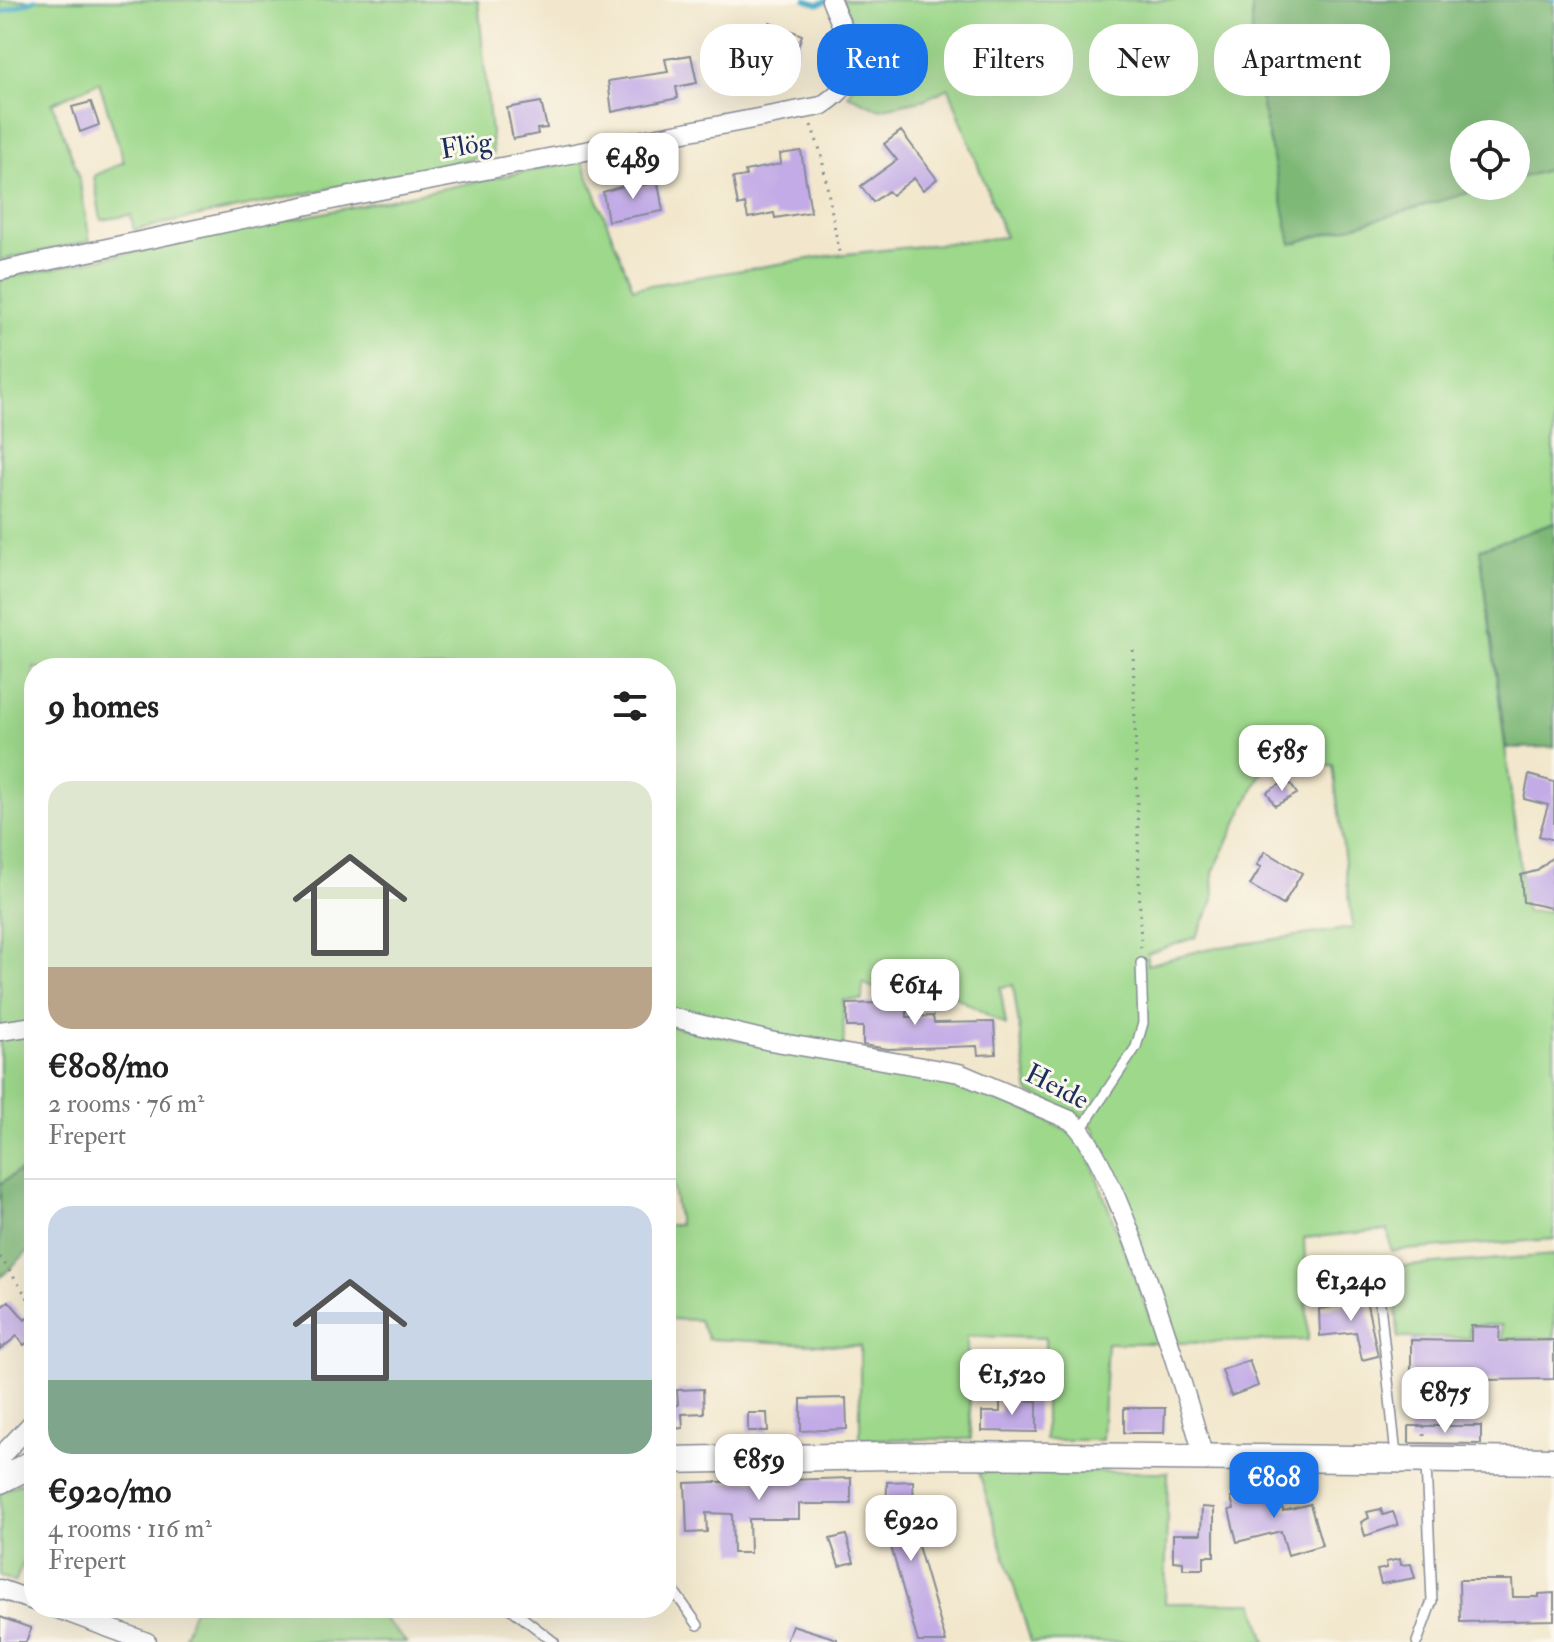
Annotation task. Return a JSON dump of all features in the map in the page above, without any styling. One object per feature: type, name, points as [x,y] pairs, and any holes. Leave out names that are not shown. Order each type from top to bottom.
[{"type":"street","name":"Flög","points":[[0,271],[360,194],[803,111],[833,98],[846,84],[853,68],[849,35],[833,4]]},
{"type":"street","name":"Heide","points":[[676,1018],[770,1041],[959,1073],[1058,1114],[1082,1128],[1096,1150],[1143,1271],[1184,1386],[1204,1458]]},
{"type":"street","points":[[0,1031],[24,1027]]},
{"type":"street","points":[[0,1457],[24,1432]]},
{"type":"street","points":[[676,1460],[945,1455],[1397,1460],[1425,1452],[1554,1461]]},
{"type":"street","points":[[0,1480],[24,1468]]},
{"type":"street","points":[[0,1589],[24,1597]]},
{"type":"street","points":[[82,1618],[147,1642]]},
{"type":"lane","points":[[1082,1128],[1136,1047],[1143,1023],[1141,963]]},
{"type":"lane","points":[[1380,1304],[1397,1460]]},
{"type":"lane","points":[[1417,1642],[1432,1601],[1425,1452]]},
{"type":"lane","points":[[676,1594],[698,1625]]},
{"type":"lane","points":[[523,1618],[554,1642]]},
{"type":"path","points":[[803,111],[821,153],[840,257]]},
{"type":"path","points":[[1133,650],[1141,963]]},
{"type":"path","points":[[0,1257],[24,1292]]},
{"type":"path","points":[[1424,1386],[1425,1452]]},
{"type":"green space","points":[[0,0],[478,0],[493,154],[134,230],[131,215],[101,220],[94,176],[124,162],[99,82],[52,103],[78,173],[90,241],[0,260]]},
{"type":"green space","points":[[838,0],[1252,0],[1252,24],[1214,24],[1214,96],[1260,96],[1292,243],[1450,198],[1530,200],[1530,175],[1554,168],[1554,523],[1480,550],[1526,912],[1554,911],[1554,1239],[1391,1251],[1388,1230],[1304,1238],[1308,1340],[1177,1343],[1094,1129],[1081,1115],[1029,1093],[1013,985],[1000,987],[1006,1025],[938,987],[928,997],[878,989],[863,983],[862,1000],[843,1000],[844,1050],[676,1010],[676,658],[24,658],[24,1170],[0,1184],[0,279],[582,160],[633,288],[827,256],[1005,237],[952,96],[1073,96],[1073,24],[944,24],[944,90],[925,99],[879,109],[850,96],[928,96],[928,24],[850,24]],"holes":[[[1333,765],[1353,928],[1206,949],[1147,965],[1147,954],[1196,937],[1214,900],[1213,872],[1264,767]]]},
{"type":"green space","points":[[1252,0],[1554,0],[1554,168],[1530,175],[1530,120],[1450,120],[1450,198],[1291,244],[1260,96],[1390,96],[1390,24],[1252,24]]},
{"type":"green space","points":[[1554,523],[1554,747],[1506,748],[1480,549]]},
{"type":"green space","points":[[676,1027],[956,1084],[1034,1113],[1078,1137],[1089,1156],[1159,1343],[1107,1343],[1102,1440],[1045,1440],[1045,1338],[967,1336],[971,1439],[860,1439],[860,1346],[708,1339],[699,1320],[676,1319],[676,1225],[679,1225],[676,1206]]},
{"type":"green space","points":[[19,1171],[24,1196],[24,1255],[0,1278],[0,1184]]},
{"type":"green space","points":[[1554,1255],[1554,1338],[1502,1339],[1502,1325],[1470,1325],[1469,1338],[1398,1338],[1394,1267]]},
{"type":"green space","points":[[979,1472],[1168,1472],[1165,1603],[1254,1603],[1266,1642],[1031,1642]]},
{"type":"green space","points":[[24,1481],[24,1561],[15,1582],[0,1576],[0,1492]]},
{"type":"green space","points":[[190,1618],[383,1618],[406,1642],[182,1642]]},
{"type":"building","points":[[691,55],[697,83],[676,87],[678,98],[612,112],[608,81],[668,72],[665,59]]},
{"type":"building","points":[[91,102],[99,125],[80,132],[72,107]]},
{"type":"building","points":[[541,102],[547,128],[537,129],[538,134],[513,139],[507,108]]},
{"type":"building","points":[[901,131],[937,179],[923,190],[914,178],[892,195],[888,191],[873,202],[861,186],[897,160],[884,144]]},
{"type":"building","points":[[801,151],[811,212],[775,218],[774,213],[748,218],[745,204],[738,206],[733,178],[746,176],[745,171],[781,164],[780,154]]},
{"type":"building","points":[[637,182],[638,186],[658,183],[663,211],[608,221],[603,192]]},
{"type":"building","points":[[1529,775],[1554,782],[1554,840],[1539,836],[1548,805],[1524,799]]},
{"type":"building","points":[[1288,780],[1297,794],[1275,806],[1267,792]]},
{"type":"building","points":[[1265,851],[1302,873],[1283,905],[1250,885],[1261,867],[1257,865]]},
{"type":"building","points":[[1554,856],[1551,908],[1523,902],[1521,875],[1536,871]]},
{"type":"building","points":[[878,992],[907,992],[907,1017],[933,1016],[934,1023],[994,1022],[996,1054],[978,1055],[977,1046],[888,1049],[863,1045],[863,1027],[847,1027],[847,1004],[879,1003]]},
{"type":"building","points":[[1365,1295],[1378,1356],[1362,1360],[1356,1332],[1320,1336],[1319,1309],[1346,1305],[1345,1296]]},
{"type":"building","points":[[9,1301],[24,1319],[24,1345],[17,1336],[0,1350],[0,1308]]},
{"type":"building","points":[[1471,1326],[1500,1327],[1499,1341],[1554,1340],[1554,1379],[1411,1381],[1411,1340],[1471,1341]]},
{"type":"building","points":[[1249,1360],[1258,1386],[1231,1396],[1222,1370]]},
{"type":"building","points":[[703,1389],[704,1413],[682,1414],[683,1428],[676,1428],[678,1405],[677,1390]]},
{"type":"building","points":[[846,1398],[847,1429],[801,1431],[801,1399]]},
{"type":"building","points":[[1000,1400],[1037,1401],[1037,1432],[982,1431],[982,1412],[1000,1412]]},
{"type":"building","points":[[1124,1408],[1165,1408],[1164,1433],[1124,1433]]},
{"type":"building","points":[[748,1413],[767,1413],[768,1431],[748,1431]]},
{"type":"building","points":[[1409,1426],[1481,1426],[1481,1444],[1409,1443]]},
{"type":"building","points":[[851,1478],[851,1504],[799,1504],[799,1519],[749,1519],[750,1553],[733,1553],[732,1514],[706,1513],[707,1532],[687,1533],[685,1483]]},
{"type":"building","points":[[913,1481],[914,1507],[907,1508],[946,1642],[918,1642],[886,1529],[887,1482]]},
{"type":"building","points":[[1276,1483],[1283,1511],[1310,1504],[1322,1545],[1288,1555],[1281,1531],[1237,1542],[1229,1510],[1234,1509],[1231,1498]]},
{"type":"building","points":[[1202,1507],[1214,1508],[1214,1556],[1204,1556],[1204,1569],[1183,1569],[1183,1562],[1173,1561],[1173,1534],[1201,1534]]},
{"type":"building","points":[[1381,1509],[1383,1515],[1393,1512],[1398,1525],[1365,1536],[1361,1522],[1369,1518],[1367,1512]]},
{"type":"building","points":[[846,1535],[854,1562],[839,1566],[830,1539]]},
{"type":"building","points":[[1400,1559],[1401,1565],[1411,1564],[1415,1578],[1381,1584],[1377,1570],[1387,1568],[1386,1562]]},
{"type":"building","points":[[1459,1580],[1512,1580],[1513,1597],[1539,1597],[1539,1594],[1554,1593],[1554,1620],[1460,1622]]},
{"type":"building","points":[[0,1617],[31,1628],[26,1642],[0,1642]]},
{"type":"building","points":[[792,1625],[837,1639],[837,1642],[786,1642]]},
{"type":"waterway","points":[[0,13],[35,0]]},
{"type":"waterway","points":[[806,0],[818,4],[828,1]]}]
